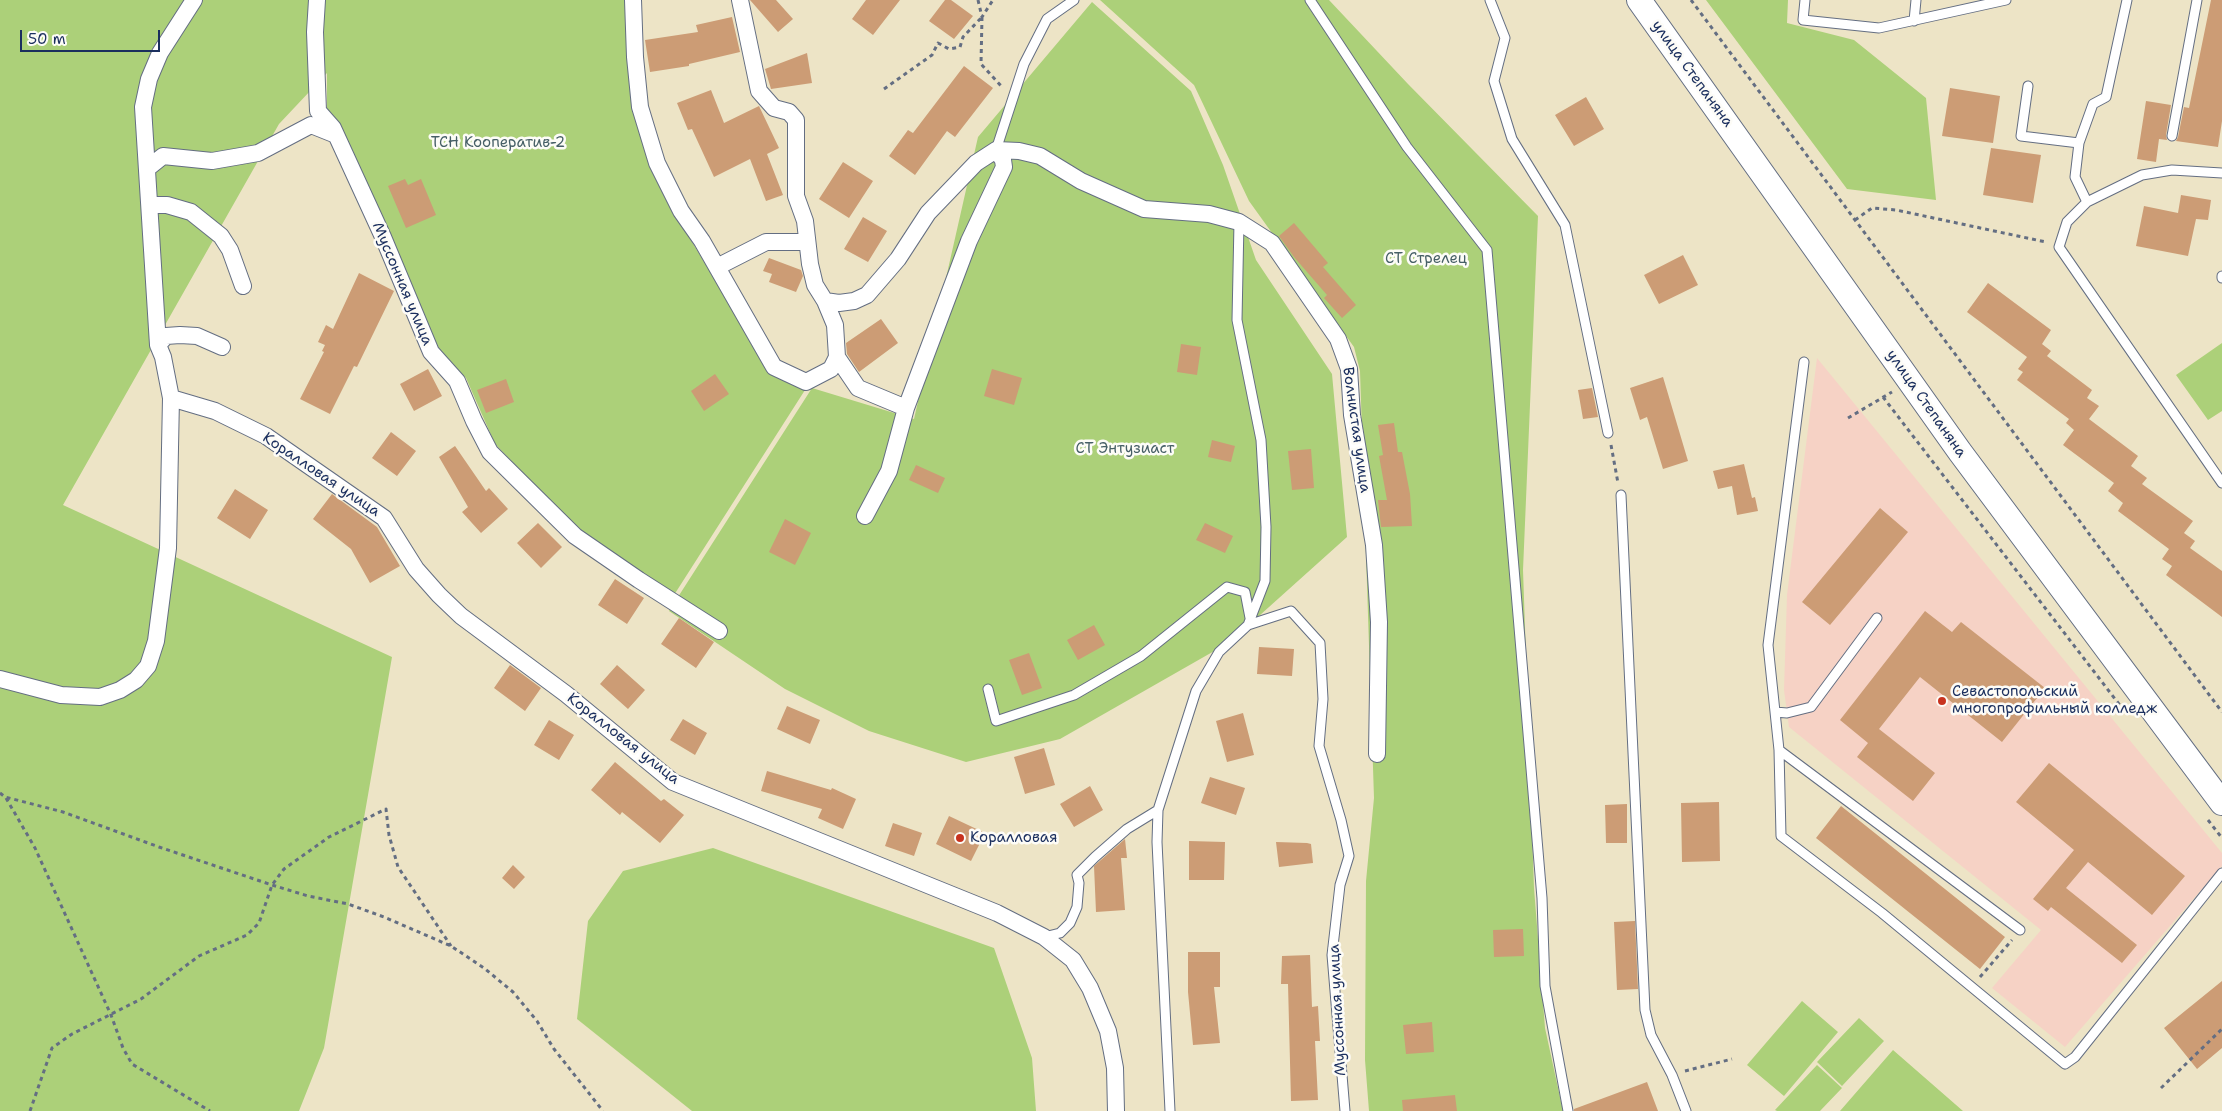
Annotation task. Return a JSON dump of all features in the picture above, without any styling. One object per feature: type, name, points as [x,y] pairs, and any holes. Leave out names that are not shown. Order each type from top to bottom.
[{"type":"main road","name":"улица Степаняна","points":[[1639,0],[2213,808]]},
{"type":"street","points":[[0,679],[61,695],[100,697],[120,690],[136,680],[148,666],[156,641],[168,548],[171,398],[160,351],[153,290],[148,168],[143,107],[149,79],[160,53],[194,0]]},
{"type":"street","name":"Муссонная улица","points":[[316,0],[318,111],[333,128],[383,237],[431,352],[457,381],[474,422],[490,452],[575,536],[719,631]]},
{"type":"street","points":[[633,0],[635,57],[640,107],[657,163],[681,211],[717,267],[774,367],[806,382],[831,369],[837,357],[835,325],[825,301],[815,285],[806,242],[805,221],[796,196],[796,120],[789,112],[774,108],[759,91],[740,0]]},
{"type":"street","points":[[148,168],[163,156],[212,161],[258,153],[311,125],[336,135]]},
{"type":"street","points":[[825,301],[839,303],[854,301],[867,295],[898,259],[928,214],[976,163],[996,150],[1003,160],[1004,167],[968,241],[906,408],[889,471],[865,516]]},
{"type":"street","name":"Волнистая улица","points":[[996,150],[1019,151],[1040,156],[1080,181],[1144,209],[1209,214],[1239,222],[1272,243],[1338,339],[1349,370],[1352,415],[1374,545],[1379,622],[1377,754]]},
{"type":"street","points":[[150,205],[167,205],[191,212],[221,236],[230,250],[244,286]]},
{"type":"street","points":[[717,267],[766,242],[806,242]]},
{"type":"street","points":[[160,351],[166,336],[180,335],[197,336],[222,347]]},
{"type":"street","points":[[837,357],[858,388],[906,408]]},
{"type":"street","name":"Коралловая улица","points":[[171,398],[215,411],[266,436],[384,518],[416,569],[461,616],[492,636],[673,782],[997,913],[1044,937],[1073,960],[1090,988],[1108,1031],[1115,1068],[1116,1111]]},
{"type":"lane","points":[[996,150],[1024,64],[1047,19],[1074,0]]},
{"type":"lane","points":[[1310,0],[1407,147],[1486,250],[1542,898],[1545,986],[1568,1111]]},
{"type":"lane","points":[[1490,0],[1506,38],[1494,81],[1512,139],[1565,225],[1608,433]]},
{"type":"lane","points":[[1805,0],[1803,20],[1879,28],[2006,0]]},
{"type":"lane","points":[[1914,21],[1916,0]]},
{"type":"lane","points":[[2087,202],[2075,176],[2079,143],[2093,104],[2106,97],[2127,0]]},
{"type":"lane","points":[[2172,136],[2197,0]]},
{"type":"lane","points":[[2028,86],[2021,136],[2079,143]]},
{"type":"lane","points":[[2222,173],[2172,170],[2142,175],[2087,202],[2067,222],[2059,246],[2222,483]]},
{"type":"lane","points":[[1170,1111],[1157,842],[1158,810],[1196,690],[1219,652],[1249,622],[1265,582],[1266,527],[1262,440],[1238,320],[1239,222]]},
{"type":"lane","points":[[1804,362],[1768,645],[1779,750],[1781,836],[1882,912],[2065,1064],[2074,1057],[2222,873]]},
{"type":"lane","points":[[1621,496],[1645,1010],[1651,1035],[1672,1074],[1686,1111]]},
{"type":"lane","points":[[988,689],[996,721],[1074,694],[1140,656],[1227,587],[1245,592],[1249,622]]},
{"type":"lane","name":"Муссонная улица","points":[[1249,622],[1291,611],[1320,643],[1323,699],[1319,746],[1341,820],[1349,856],[1340,885],[1332,955],[1345,1111]]},
{"type":"lane","points":[[1775,712],[1787,713],[1811,707],[1877,618]]},
{"type":"lane","points":[[1779,750],[2020,930]]},
{"type":"lane","points":[[1044,937],[1060,933],[1070,922],[1077,906],[1079,883],[1077,875],[1127,829],[1158,810]]},
{"type":"path","points":[[978,0],[982,17],[981,64],[1003,88],[1000,96]]},
{"type":"path","points":[[884,89],[932,55],[938,43],[949,49],[960,47],[963,37],[982,17],[993,0]]},
{"type":"path","points":[[1691,0],[2222,712]]},
{"type":"path","points":[[1855,220],[1872,208],[1896,210],[2038,238],[2059,246]]},
{"type":"path","points":[[1848,418],[1910,381]]},
{"type":"path","points":[[1883,397],[2125,712]]},
{"type":"path","points":[[1608,433],[1621,496]]},
{"type":"path","points":[[0,793],[5,798],[35,848],[111,1015],[123,1048],[132,1064],[210,1111]]},
{"type":"path","points":[[5,798],[63,812],[272,885],[308,896],[348,904],[384,917],[451,946],[484,968],[513,992],[537,1021],[554,1049],[603,1111]]},
{"type":"path","points":[[2213,808],[2222,838]]},
{"type":"path","points":[[30,1111],[52,1048],[72,1034],[141,999],[199,956],[247,935],[259,923],[272,885],[284,869],[329,837],[386,809],[388,835],[398,867],[451,946]]},
{"type":"path","points":[[1970,987],[2020,930]]},
{"type":"path","points":[[2161,1088],[2222,1029]]},
{"type":"path","points":[[1672,1074],[1732,1059]]},
{"type":"shaded area","name":"Севастопольский многопрофильный колледж","points":[[1817,358],[2222,853],[2222,866],[2065,1047],[1992,988],[2041,930],[1789,727],[1784,690],[1787,595]]},
{"type":"green space","name":"ТСН Кооператив-2","points":[[0,0],[628,0],[628,44],[677,217],[770,371],[805,390],[667,606],[575,527],[495,444],[466,378],[439,352],[327,108],[327,73],[279,124],[63,505],[392,657],[324,1048],[299,1111],[0,1111]]},
{"type":"green space","name":"СТ Стрелец","points":[[1100,0],[1329,0],[1408,84],[1538,216],[1523,570],[1534,888],[1545,1028],[1563,1111],[1369,1111],[1365,1060],[1366,881],[1374,798],[1360,371],[1354,347],[1249,201],[1194,85]]},
{"type":"green space","points":[[1706,0],[1788,0],[1787,23],[1854,40],[1926,98],[1936,200],[1847,189]]},
{"type":"green space","name":"СТ Энтузиаст","points":[[1092,2],[1191,91],[1223,165],[1256,260],[1332,374],[1347,537],[1230,642],[1060,739],[966,762],[869,731],[785,689],[669,611],[812,388],[914,419],[978,137]]},
{"type":"green space","points":[[2222,343],[2222,411],[2208,420],[2176,375]]},
{"type":"green space","points":[[713,848],[994,948],[1032,1058],[1036,1111],[692,1111],[577,1019],[588,921],[623,871]]},
{"type":"green space","points":[[1802,1001],[1838,1032],[1784,1096],[1747,1065]]},
{"type":"green space","points":[[1859,1018],[1884,1041],[1842,1086],[1817,1062]]},
{"type":"green space","points":[[1893,1050],[1963,1111],[1840,1111]]},
{"type":"green space","points":[[1817,1065],[1842,1088],[1820,1111],[1775,1110]]},
{"type":"building","points":[[750,0],[776,0],[793,19],[778,32]]},
{"type":"building","points":[[866,0],[900,0],[873,35],[852,19]]},
{"type":"building","points":[[945,0],[951,0],[973,16],[954,39],[929,21]]},
{"type":"building","points":[[2211,0],[2222,0],[2222,121],[2218,147],[2176,141],[2184,107],[2189,108]]},
{"type":"building","points":[[732,17],[740,52],[689,64],[689,66],[650,72],[645,40],[698,32],[696,25]]},
{"type":"building","points":[[807,53],[812,83],[771,89],[765,69]]},
{"type":"building","points":[[964,66],[993,88],[955,137],[947,131],[915,175],[889,156],[908,130],[913,133]]},
{"type":"building","points":[[1950,88],[2000,96],[1993,143],[1942,136]]},
{"type":"building","points":[[711,90],[724,123],[759,106],[779,148],[767,154],[783,195],[766,201],[750,159],[714,177],[692,129],[688,130],[677,103]]},
{"type":"building","points":[[1586,97],[1604,129],[1574,146],[1555,115]]},
{"type":"building","points":[[2146,101],[2171,105],[2166,135],[2167,140],[2159,139],[2156,162],[2137,159]]},
{"type":"building","points":[[1991,148],[2041,155],[2033,203],[1983,195]]},
{"type":"building","points":[[843,162],[873,181],[849,218],[819,199]]},
{"type":"building","points":[[405,179],[408,185],[421,179],[436,215],[406,228],[388,186]]},
{"type":"building","points":[[2181,195],[2211,200],[2208,220],[2196,219],[2188,256],[2136,246],[2144,206],[2178,213]]},
{"type":"building","points":[[863,217],[887,231],[868,262],[844,249]]},
{"type":"building","points":[[1294,223],[1328,263],[1323,267],[1356,305],[1342,318],[1324,298],[1327,295],[1294,257],[1279,236]]},
{"type":"building","points":[[1683,255],[1698,285],[1659,304],[1644,275]]},
{"type":"building","points":[[769,258],[801,270],[803,276],[796,292],[769,282],[772,274],[763,271]]},
{"type":"building","points":[[359,273],[394,291],[357,367],[354,366],[330,414],[300,399],[324,352],[322,351],[325,345],[318,342],[326,325],[333,329]]},
{"type":"building","points":[[1988,283],[2051,330],[2042,344],[2051,351],[2047,356],[2092,390],[2087,398],[2099,406],[2089,419],[2138,456],[2131,466],[2147,478],[2142,484],[2193,521],[2184,533],[2195,541],[2190,548],[2222,571],[2222,617],[2166,575],[2172,566],[2162,559],[2169,549],[2118,511],[2123,503],[2108,491],[2114,483],[2063,445],[2074,430],[2066,423],[2069,419],[2017,380],[2023,372],[2018,369],[2027,357],[1967,312]]},
{"type":"building","points":[[881,319],[898,343],[859,372],[847,354],[846,343]]},
{"type":"building","points":[[1181,344],[1201,347],[1197,375],[1177,372]]},
{"type":"building","points":[[428,369],[442,396],[414,411],[400,384]]},
{"type":"building","points":[[992,369],[1022,378],[1014,405],[984,396]]},
{"type":"building","points":[[715,374],[729,394],[704,411],[691,391]]},
{"type":"building","points":[[1663,377],[1688,461],[1663,469],[1647,417],[1640,420],[1630,388]]},
{"type":"building","points":[[506,379],[514,402],[486,413],[477,390]]},
{"type":"building","points":[[1592,388],[1598,417],[1583,419],[1578,390]]},
{"type":"building","points":[[1394,423],[1398,452],[1402,452],[1410,494],[1412,526],[1381,527],[1378,500],[1387,500],[1379,456],[1383,455],[1378,425]]},
{"type":"building","points":[[391,432],[416,451],[397,476],[372,458]]},
{"type":"building","points":[[1212,440],[1235,446],[1231,462],[1208,457]]},
{"type":"building","points":[[455,446],[486,491],[489,488],[508,509],[481,533],[462,512],[468,507],[439,457]]},
{"type":"building","points":[[1311,449],[1314,488],[1292,490],[1288,451]]},
{"type":"building","points":[[1744,464],[1752,498],[1755,497],[1758,511],[1737,515],[1732,486],[1718,489],[1713,471]]},
{"type":"building","points":[[916,465],[945,478],[938,493],[909,480]]},
{"type":"building","points":[[235,489],[268,510],[250,539],[217,518]]},
{"type":"building","points":[[332,494],[377,527],[400,566],[370,583],[351,549],[313,519]]},
{"type":"building","points":[[1880,508],[1908,532],[1830,625],[1802,602]]},
{"type":"building","points":[[785,519],[811,533],[795,565],[769,552]]},
{"type":"building","points":[[538,523],[562,547],[541,568],[517,543]]},
{"type":"building","points":[[1205,523],[1233,536],[1225,553],[1196,540]]},
{"type":"building","points":[[615,579],[644,598],[627,624],[598,605]]},
{"type":"building","points":[[1925,611],[1952,632],[1961,622],[2045,688],[2002,742],[1920,677],[1879,729],[1935,773],[1913,801],[1857,757],[1868,743],[1840,720]]},
{"type":"building","points":[[679,618],[714,642],[696,668],[661,644]]},
{"type":"building","points":[[1094,625],[1105,645],[1078,660],[1067,640]]},
{"type":"building","points":[[1259,647],[1294,649],[1292,676],[1257,674]]},
{"type":"building","points":[[1029,653],[1042,688],[1022,695],[1009,660]]},
{"type":"building","points":[[510,665],[541,688],[525,711],[494,688]]},
{"type":"building","points":[[617,665],[645,690],[628,709],[600,684]]},
{"type":"building","points":[[787,706],[820,720],[810,744],[777,729]]},
{"type":"building","points":[[1243,713],[1254,755],[1227,762],[1216,721]]},
{"type":"building","points":[[683,719],[707,733],[695,755],[670,740]]},
{"type":"building","points":[[549,720],[574,735],[559,760],[534,745]]},
{"type":"building","points":[[1044,748],[1055,785],[1025,794],[1014,757]]},
{"type":"building","points":[[615,762],[661,801],[664,799],[684,815],[660,843],[622,812],[620,815],[591,790]]},
{"type":"building","points":[[2049,763],[2185,876],[2152,915],[2088,862],[2066,888],[2137,945],[2122,963],[2051,907],[2048,911],[2033,899],[2074,850],[2016,802]]},
{"type":"building","points":[[767,771],[831,790],[832,788],[856,799],[843,829],[818,818],[822,809],[761,791]]},
{"type":"building","points":[[1210,777],[1245,788],[1236,815],[1201,803]]},
{"type":"building","points":[[1090,786],[1103,810],[1074,827],[1060,804]]},
{"type":"building","points":[[1719,802],[1720,861],[1682,862],[1681,803]]},
{"type":"building","points":[[1627,804],[1627,843],[1606,843],[1605,805]]},
{"type":"building","points":[[1841,806],[2005,937],[1980,969],[1816,838]]},
{"type":"building","name":"Коралловая","points":[[949,816],[985,833],[971,861],[936,844]]},
{"type":"building","points":[[893,823],[922,833],[914,856],[885,846]]},
{"type":"building","points":[[1125,839],[1127,858],[1121,858],[1125,910],[1096,912],[1094,866]]},
{"type":"building","points":[[1189,841],[1225,842],[1224,880],[1189,880]]},
{"type":"building","points":[[1276,842],[1311,844],[1313,863],[1279,867]]},
{"type":"building","points":[[513,865],[525,877],[514,889],[502,878]]},
{"type":"building","points":[[1635,921],[1638,989],[1617,990],[1614,922]]},
{"type":"building","points":[[1523,929],[1524,956],[1494,957],[1493,930]]},
{"type":"building","points":[[1188,952],[1220,952],[1220,987],[1214,987],[1220,1043],[1193,1045],[1188,992]]},
{"type":"building","points":[[1310,955],[1312,1007],[1318,1006],[1320,1041],[1315,1041],[1318,1100],[1291,1101],[1288,984],[1281,984],[1282,956]]},
{"type":"building","points":[[2222,981],[2222,1048],[2197,1069],[2164,1028]]},
{"type":"building","points":[[1432,1022],[1434,1052],[1406,1054],[1403,1025]]},
{"type":"building","points":[[1647,1082],[1658,1111],[1574,1111],[1574,1109]]},
{"type":"building","points":[[1455,1095],[1457,1111],[1403,1111],[1402,1100]]},
{"type":"place","name":"Севастопольский многопрофильный колледж","points":[[1942,701]]},
{"type":"place","name":"Коралловая","points":[[960,838]]}]
